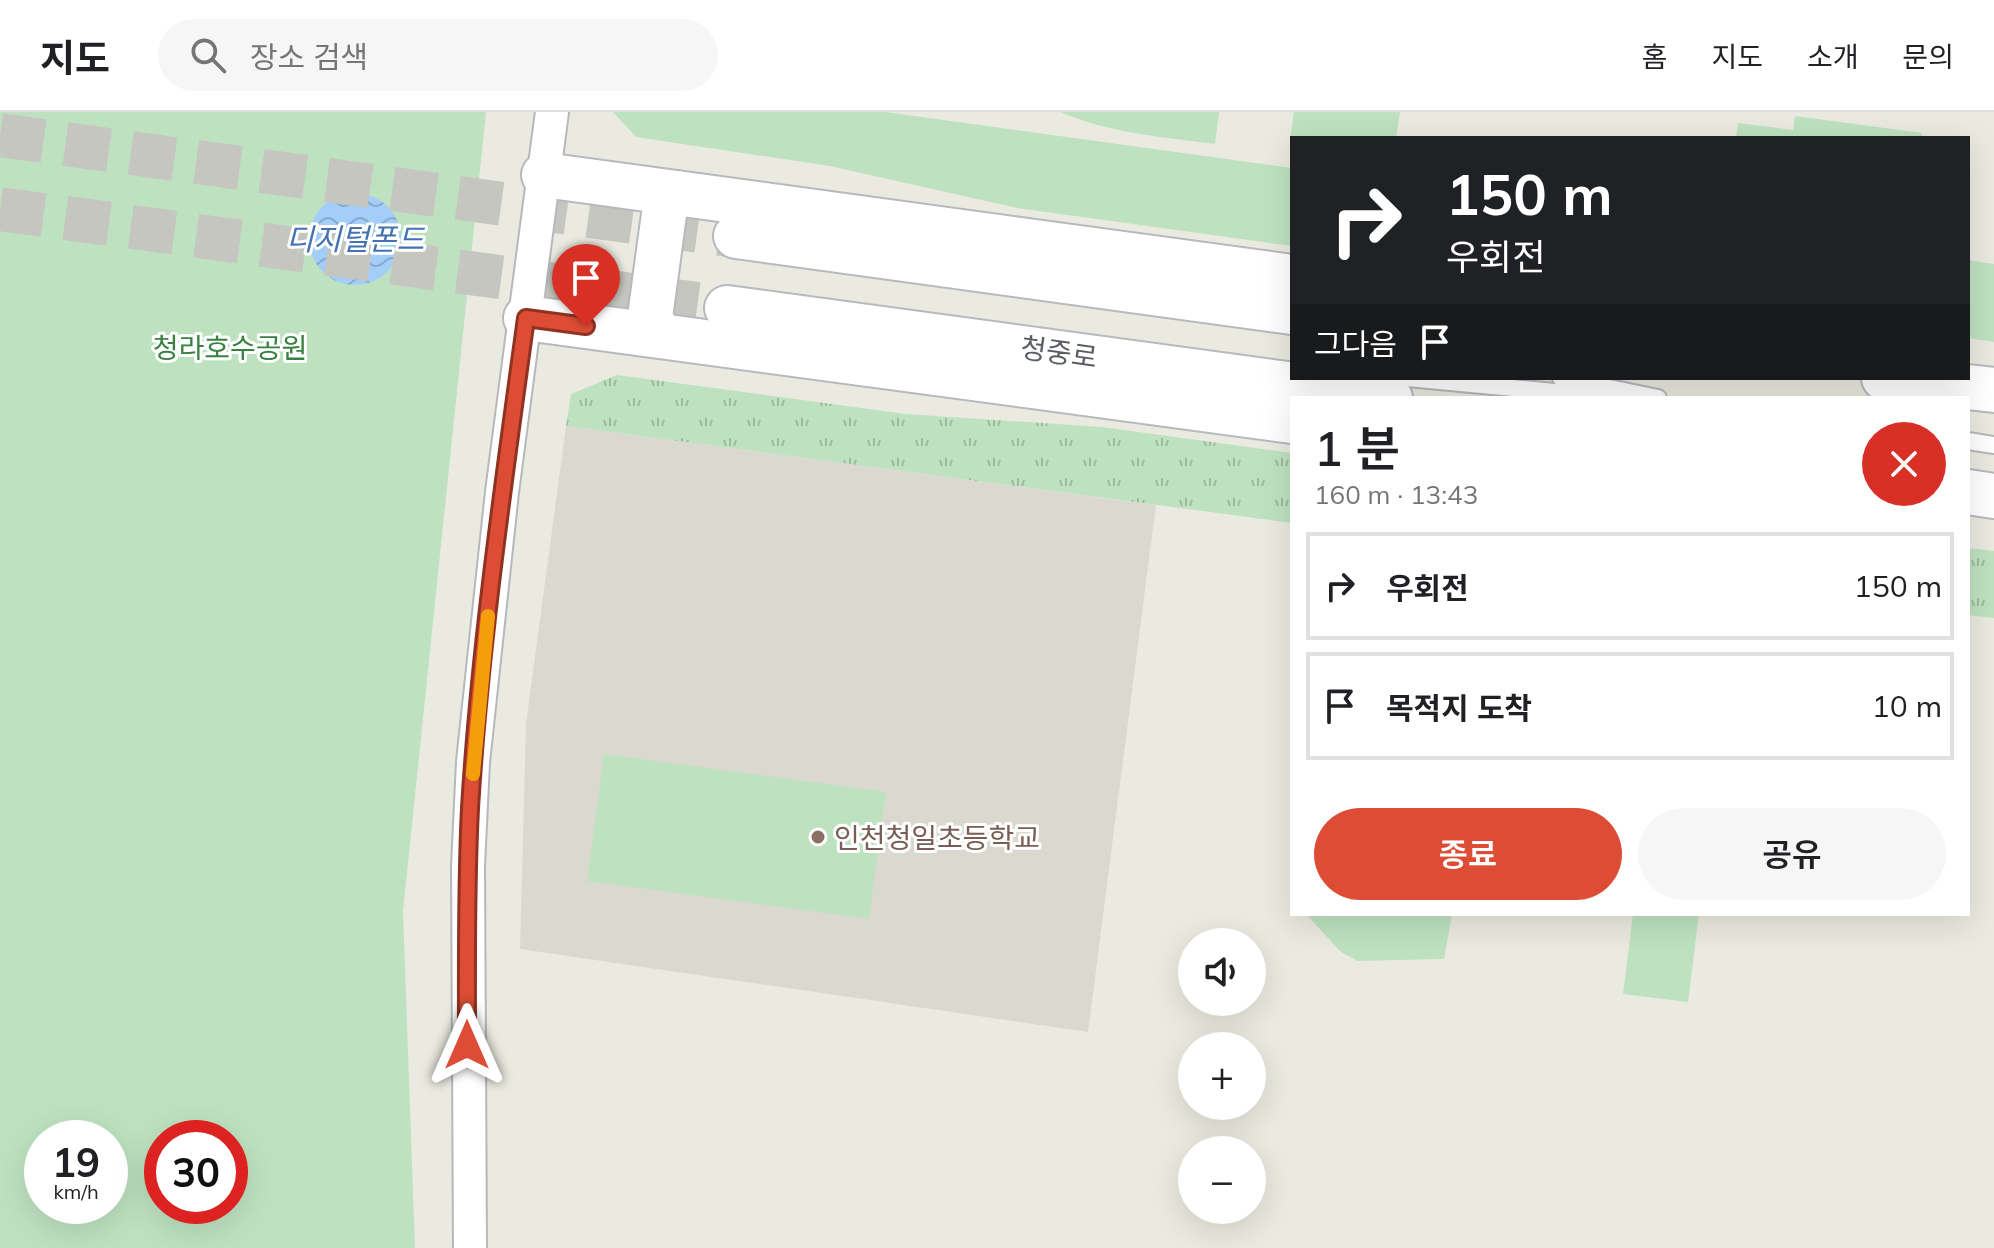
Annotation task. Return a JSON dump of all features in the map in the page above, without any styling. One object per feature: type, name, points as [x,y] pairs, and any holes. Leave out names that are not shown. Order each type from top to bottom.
[{"type":"street","points":[[470,1248],[467,1045],[470,807],[491,586],[552,112]]},
{"type":"street","points":[[544,175],[1290,277]]},
{"type":"street","points":[[659,335],[650,317],[665,207],[676,193]]},
{"type":"street","points":[[736,236],[1290,312]]},
{"type":"street","name":"청중로","points":[[727,308],[1376,396]]},
{"type":"street","points":[[526,318],[1290,421]]},
{"type":"street","points":[[1907,380],[1964,385]]},
{"type":"street","points":[[1970,492],[1994,496]]},
{"type":"lane","points":[[1275,381],[1290,380]]},
{"type":"lane","points":[[1429,380],[1597,396]]},
{"type":"lane","points":[[1571,380],[1648,396]]},
{"type":"lane","points":[[1970,441],[1994,445]]},
{"type":"shaded area","name":"인천청일초등학교","points":[[566,426],[1156,505],[1088,1032],[520,949],[526,724]]},
{"type":"green space","name":"청라호수공원","points":[[0,112],[486,112],[403,911],[415,1248],[0,1248]]},
{"type":"green space","points":[[613,112],[885,112],[1290,168],[1290,246],[1017,208],[830,166],[636,137]]},
{"type":"green space","points":[[1060,112],[1219,112],[1215,144],[1117,130]]},
{"type":"green space","points":[[1294,112],[1400,112],[1396,136],[1290,136]]},
{"type":"green space","points":[[1795,116],[1922,133],[1922,136],[1736,136],[1738,123],[1793,130]]},
{"type":"green space","points":[[1970,260],[1994,264],[1994,342],[1970,338]]},
{"type":"green space","points":[[617,375],[906,414],[1102,427],[1290,453],[1290,523],[566,426],[571,394]]},
{"type":"green space","points":[[1970,548],[1994,551],[1994,618],[1970,615]]},
{"type":"green space","points":[[604,754],[886,792],[869,919],[587,881]]},
{"type":"green space","points":[[1308,916],[1452,916],[1444,959],[1358,961],[1341,952]]},
{"type":"green space","points":[[1633,916],[1699,916],[1688,1002],[1623,994]]},
{"type":"water","name":"디지털폰드","points":[[346,193],[364,193],[381,200],[394,213],[401,239],[394,265],[381,278],[364,285],[346,285],[329,278],[316,265],[309,248],[309,230],[316,213],[329,200]]},
{"type":"tunnel","points":[[0,135],[736,236]]},
{"type":"tunnel","points":[[0,209],[727,308]]},
{"type":"slow traffic","points":[[473,774],[488,616]]},
{"type":"place","name":"인천청일초등학교","points":[[818,837]]},
{"type":"route","points":[[467,1045],[468,866],[473,762],[502,492],[526,318],[586,326]]}]
